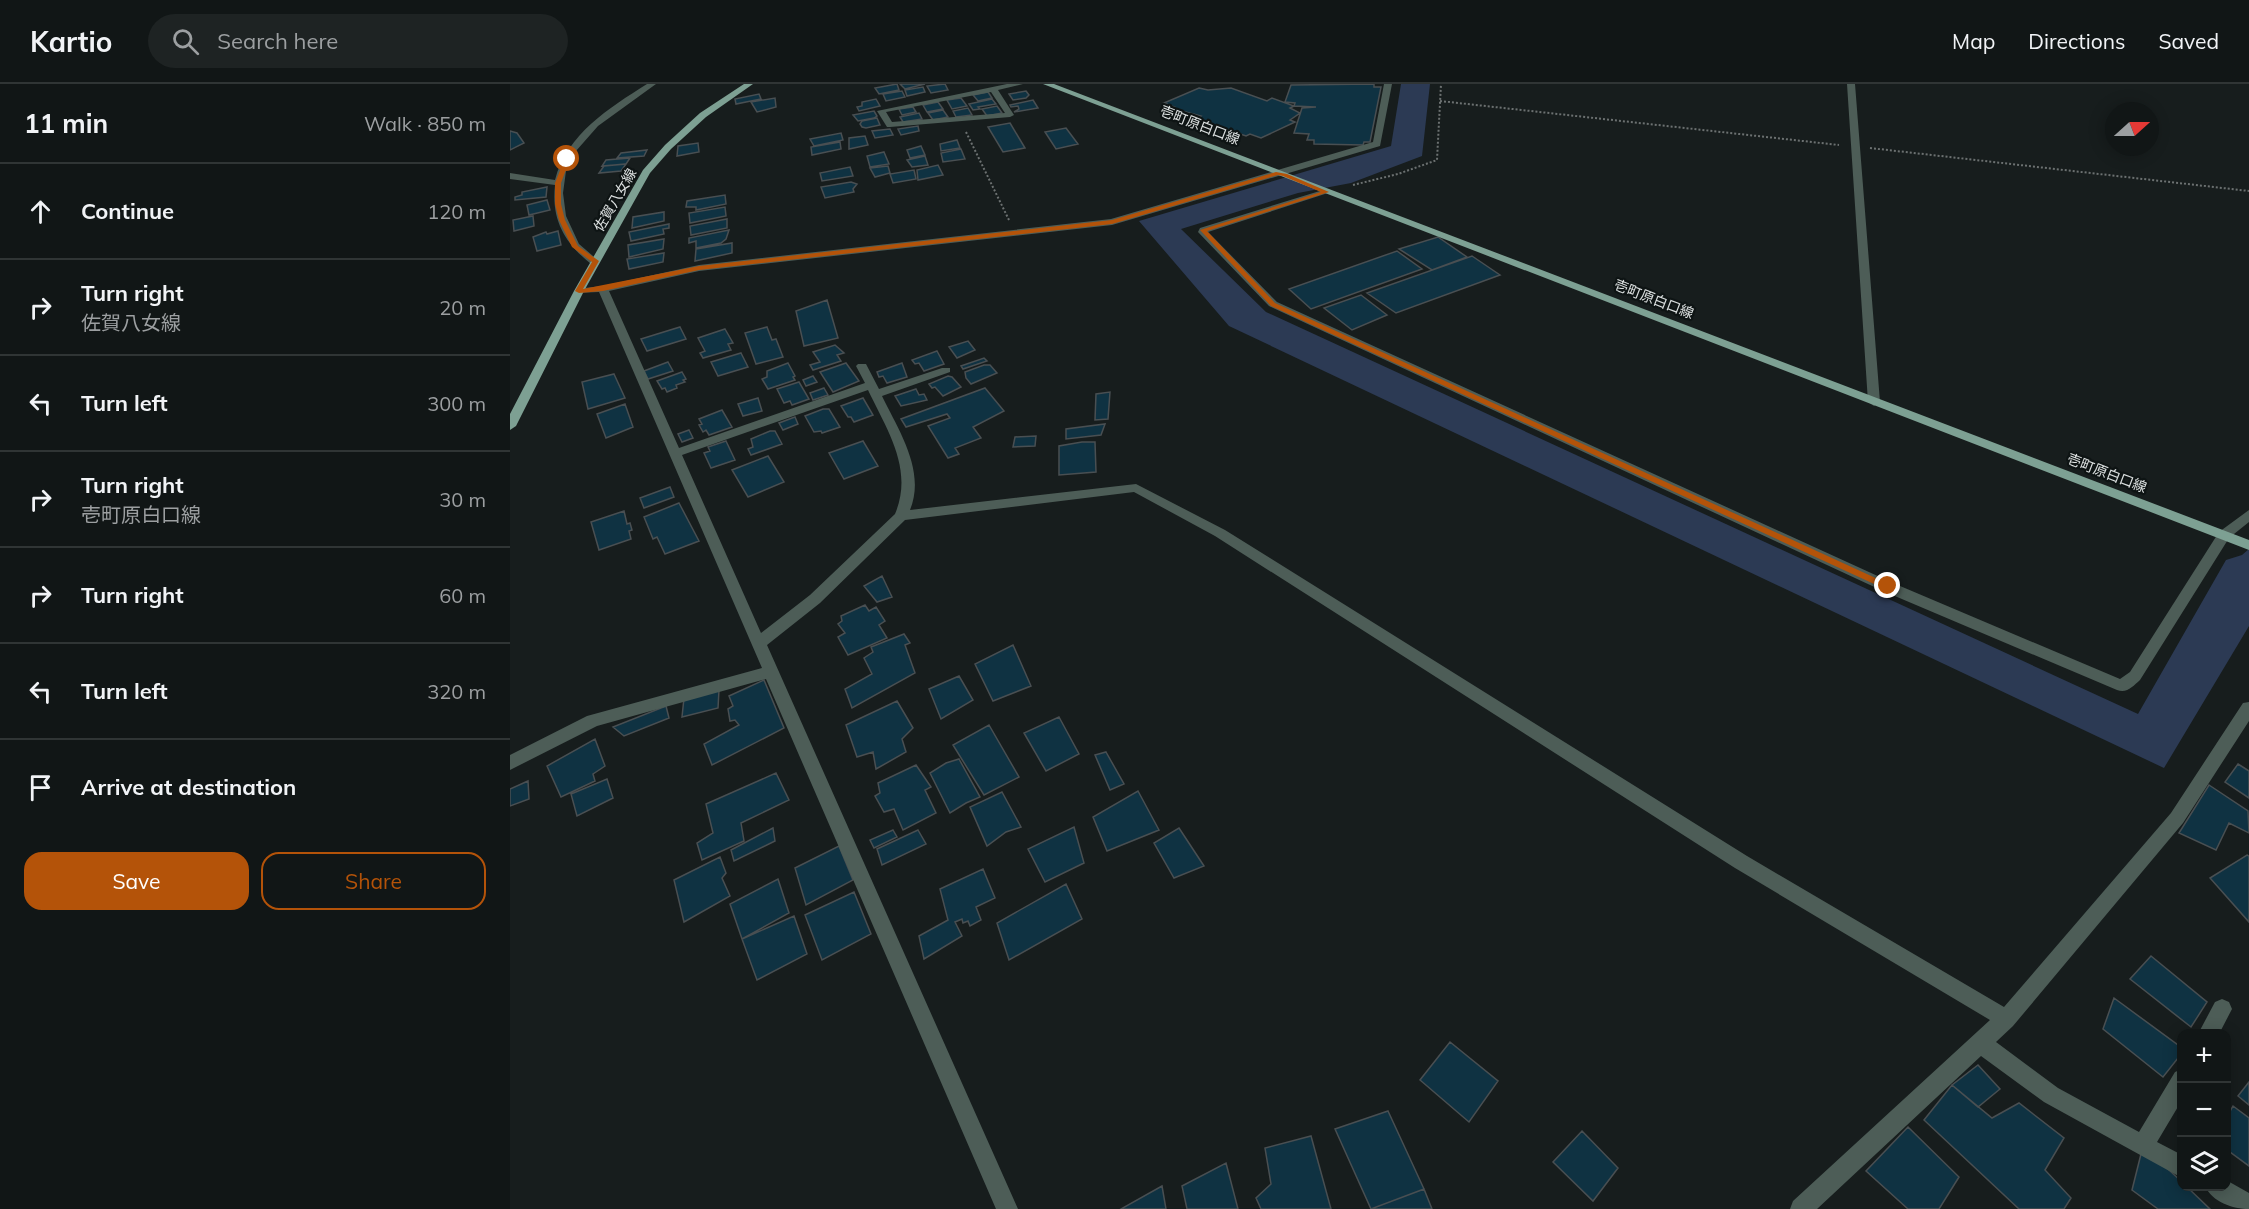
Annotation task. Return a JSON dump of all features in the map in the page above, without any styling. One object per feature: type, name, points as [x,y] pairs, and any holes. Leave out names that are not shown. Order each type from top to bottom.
[{"type":"main road","name":"佐賀八女線","points":[[510,426],[595,261],[646,172],[668,147],[703,115],[749,84]]},
{"type":"main road","name":"壱町原白口線","points":[[1047,84],[2246,544]]},
{"type":"street","points":[[595,261],[575,247],[558,204],[558,183],[567,159],[579,141],[609,113],[652,84]]},
{"type":"street","points":[[993,89],[1010,115],[890,126],[881,111],[993,89],[1019,84]]},
{"type":"street","points":[[579,291],[603,289],[699,268],[1112,222],[1282,174],[1377,144],[1388,84]]},
{"type":"street","points":[[1851,84],[1874,402]]},
{"type":"street","points":[[510,176],[558,183]]},
{"type":"street","points":[[1323,190],[1203,230],[1203,232],[1273,304],[1888,586],[2122,686],[2135,676],[2224,535],[2249,515]]},
{"type":"street","points":[[603,289],[1008,1209]]},
{"type":"street","points":[[760,642],[815,599],[901,516],[908,499],[906,457],[862,366]]},
{"type":"street","points":[[675,453],[874,390],[946,370]]},
{"type":"street","points":[[901,516],[1136,488],[1220,533],[1741,862],[2006,1019]]},
{"type":"street","points":[[510,763],[593,721],[772,671]]},
{"type":"street","points":[[1801,1209],[2006,1019],[2177,818],[2249,708]]},
{"type":"street","points":[[2211,1029],[2222,1009]]},
{"type":"street","points":[[1981,1042],[2051,1095],[2177,1165]]},
{"type":"street","points":[[2143,1146],[2179,1083]]},
{"type":"street","points":[[2225,1191],[2249,1205]]},
{"type":"path","points":[[1323,190],[1398,174],[1437,160],[1442,84]]},
{"type":"path","points":[[960,121],[1015,231]]},
{"type":"water","points":[[1401,84],[1430,84],[1422,156],[1351,183],[1298,193],[1181,229],[1266,312],[2138,714],[2226,560],[2242,555],[2249,549],[2249,626],[2164,768],[1229,326],[1139,221],[1391,146]]},
{"type":"building","points":[[897,84],[899,90],[879,94],[875,88]]},
{"type":"building","points":[[900,84],[925,84],[905,89]]},
{"type":"building","points":[[945,84],[948,90],[931,93],[927,86]]},
{"type":"building","points":[[1374,84],[1374,87],[1381,87],[1370,142],[1364,142],[1363,145],[1314,144],[1314,140],[1307,140],[1309,134],[1294,133],[1302,108],[1316,107],[1294,106],[1295,103],[1285,102],[1291,85]]},
{"type":"building","points":[[923,87],[925,92],[907,96],[905,90]]},
{"type":"building","points":[[1199,88],[1208,90],[1231,88],[1267,101],[1272,98],[1294,106],[1290,108],[1300,113],[1290,120],[1295,122],[1261,138],[1250,134],[1246,136],[1197,119],[1201,116],[1171,108],[1174,107],[1164,103]]},
{"type":"building","points":[[902,91],[905,97],[886,101],[883,94]]},
{"type":"building","points":[[1026,91],[1029,95],[1026,98],[1013,100],[1009,94]]},
{"type":"building","points":[[988,92],[992,98],[978,101],[973,95]]},
{"type":"building","points":[[759,94],[761,99],[736,104],[735,99]]},
{"type":"building","points":[[775,98],[776,107],[757,112],[751,102]]},
{"type":"building","points":[[961,98],[967,106],[952,109],[947,100]]},
{"type":"building","points":[[876,99],[880,106],[859,111],[857,107],[862,106],[862,102]]},
{"type":"building","points":[[992,99],[996,104],[978,107],[980,109],[973,110],[969,104]]},
{"type":"building","points":[[1033,100],[1038,108],[1014,112],[1019,109],[1018,106],[1011,107],[1010,105]]},
{"type":"building","points":[[938,102],[943,109],[927,112],[923,105]]},
{"type":"building","points":[[997,106],[1002,113],[987,116],[982,109]]},
{"type":"building","points":[[913,107],[916,112],[902,115],[899,109]]},
{"type":"building","points":[[968,108],[972,115],[956,117],[953,111]]},
{"type":"building","points":[[943,110],[948,117],[933,120],[928,113]]},
{"type":"building","points":[[874,111],[877,116],[874,118],[858,121],[853,115]]},
{"type":"building","points":[[919,113],[922,119],[903,122],[900,117]]},
{"type":"building","points":[[877,118],[880,125],[866,128],[860,124],[862,121]]},
{"type":"building","points":[[1010,123],[1025,148],[1003,152],[988,127]]},
{"type":"building","points":[[918,126],[919,131],[901,135],[898,129]]},
{"type":"building","points":[[1066,128],[1078,144],[1056,149],[1045,132]]},
{"type":"building","points":[[890,129],[893,135],[875,138],[872,131]]},
{"type":"building","points":[[510,131],[517,133],[524,143],[510,150]]},
{"type":"building","points":[[841,133],[843,140],[814,146],[810,139]]},
{"type":"building","points":[[865,136],[868,145],[849,149],[849,138]]},
{"type":"building","points":[[957,140],[960,148],[941,151],[940,144]]},
{"type":"building","points":[[840,142],[841,149],[812,155],[811,147]]},
{"type":"building","points":[[698,143],[699,152],[677,156],[678,146]]},
{"type":"building","points":[[921,146],[925,155],[910,158],[907,150]]},
{"type":"building","points":[[961,149],[965,159],[943,162],[941,153]]},
{"type":"building","points":[[647,150],[644,156],[617,158],[621,153]]},
{"type":"building","points":[[884,152],[889,164],[870,167],[867,156]]},
{"type":"building","points":[[925,156],[928,165],[912,167],[907,160]]},
{"type":"building","points":[[630,158],[626,164],[602,166],[606,160]]},
{"type":"building","points":[[626,164],[621,171],[599,173],[604,166]]},
{"type":"building","points":[[938,165],[943,175],[918,180],[917,170]]},
{"type":"building","points":[[888,166],[890,173],[875,177],[870,168]]},
{"type":"building","points":[[850,167],[853,176],[822,181],[820,173]]},
{"type":"building","points":[[914,170],[916,179],[893,183],[890,174]]},
{"type":"building","points":[[851,182],[857,184],[853,189],[854,192],[825,198],[821,187]]},
{"type":"building","points":[[547,187],[546,197],[515,200],[515,197],[522,195],[522,192]]},
{"type":"building","points":[[725,195],[726,204],[696,210],[696,207],[686,207],[687,201]]},
{"type":"building","points":[[547,200],[550,210],[529,215],[527,205]]},
{"type":"building","points":[[725,207],[726,216],[690,223],[689,213]]},
{"type":"building","points":[[664,212],[664,221],[632,228],[633,217]]},
{"type":"building","points":[[533,216],[534,226],[514,231],[513,220]]},
{"type":"building","points":[[727,219],[727,228],[691,235],[690,226]]},
{"type":"building","points":[[669,224],[669,228],[663,229],[664,234],[631,241],[629,232]]},
{"type":"building","points":[[729,230],[726,239],[721,243],[696,248],[696,241],[689,243],[689,238]]},
{"type":"building","points":[[558,231],[561,245],[537,251],[533,237],[546,232],[547,234]]},
{"type":"building","points":[[1438,237],[1467,257],[1432,270],[1399,249]]},
{"type":"building","points":[[664,239],[663,249],[629,257],[628,245]]},
{"type":"building","points":[[732,243],[732,253],[695,261],[696,249]]},
{"type":"building","points":[[1397,251],[1422,269],[1311,309],[1289,289]]},
{"type":"building","points":[[664,253],[663,262],[629,269],[627,259]]},
{"type":"building","points":[[1472,256],[1500,275],[1396,313],[1367,293]]},
{"type":"building","points":[[1361,295],[1387,315],[1352,330],[1324,308]]},
{"type":"building","points":[[827,300],[838,338],[804,346],[796,311]]},
{"type":"building","points":[[680,327],[686,339],[647,351],[641,339]]},
{"type":"building","points":[[767,327],[772,340],[776,339],[783,357],[756,364],[745,333]]},
{"type":"building","points":[[725,329],[733,343],[728,344],[731,350],[703,358],[700,353],[705,351],[698,338]]},
{"type":"building","points":[[968,341],[975,350],[957,358],[949,347]]},
{"type":"building","points":[[835,345],[844,353],[837,355],[841,361],[813,370],[810,365],[820,362],[813,352]]},
{"type":"building","points":[[937,351],[944,364],[924,371],[919,363],[915,364],[912,360]]},
{"type":"building","points":[[741,353],[748,367],[718,376],[711,362]]},
{"type":"building","points":[[984,358],[987,361],[963,369],[961,366]]},
{"type":"building","points":[[668,362],[673,371],[648,379],[644,371]]},
{"type":"building","points":[[788,363],[795,380],[768,389],[762,379],[767,377],[767,371]]},
{"type":"building","points":[[846,363],[859,381],[833,392],[820,372]]},
{"type":"building","points":[[902,363],[907,377],[887,383],[883,376],[879,377],[877,372]]},
{"type":"building","points":[[990,365],[997,373],[971,384],[965,372]]},
{"type":"building","points":[[682,372],[686,379],[683,380],[685,382],[667,392],[657,381]]},
{"type":"building","points":[[614,374],[625,398],[588,409],[582,382]]},
{"type":"building","points":[[813,376],[817,382],[806,386],[803,380]]},
{"type":"building","points":[[948,376],[952,377],[961,387],[943,396],[929,384]]},
{"type":"building","points":[[799,382],[809,399],[792,405],[790,401],[784,403],[777,389]]},
{"type":"building","points":[[824,388],[828,395],[813,400],[810,393]]},
{"type":"building","points":[[985,388],[1004,411],[973,427],[981,438],[955,448],[959,454],[948,458],[928,426],[950,418],[947,414],[906,427],[901,419]]},
{"type":"building","points":[[916,389],[919,395],[924,394],[927,400],[901,406],[895,396]]},
{"type":"building","points":[[1110,392],[1108,419],[1095,420],[1096,394]]},
{"type":"building","points":[[758,398],[762,411],[743,416],[738,404]]},
{"type":"building","points":[[863,398],[873,415],[854,422],[841,406]]},
{"type":"building","points":[[625,404],[633,427],[606,438],[597,414]]},
{"type":"building","points":[[829,409],[840,427],[822,433],[821,431],[814,432],[805,416]]},
{"type":"building","points":[[722,410],[732,427],[709,435],[706,430],[703,432],[699,419]]},
{"type":"building","points":[[795,417],[798,424],[783,430],[779,423]]},
{"type":"building","points":[[1105,424],[1101,435],[1066,439],[1066,429]]},
{"type":"building","points":[[689,430],[693,438],[682,442],[678,434]]},
{"type":"building","points":[[775,431],[782,444],[751,455],[748,449],[753,447],[751,439]]},
{"type":"building","points":[[1036,436],[1035,446],[1013,447],[1015,437]]},
{"type":"building","points":[[726,441],[735,460],[711,468],[704,453],[710,451],[708,447]]},
{"type":"building","points":[[863,441],[878,466],[844,479],[829,453]]},
{"type":"building","points":[[1095,442],[1096,472],[1059,475],[1059,446]]},
{"type":"building","points":[[768,456],[784,482],[748,497],[732,470]]},
{"type":"building","points":[[670,487],[674,497],[644,508],[640,498]]},
{"type":"building","points":[[679,503],[699,541],[665,554],[657,537],[653,539],[644,517]]},
{"type":"building","points":[[624,511],[627,524],[630,523],[632,530],[629,531],[631,539],[599,550],[591,522]]},
{"type":"building","points":[[882,576],[892,597],[877,602],[864,586]]},
{"type":"building","points":[[865,605],[869,611],[876,607],[885,621],[879,625],[887,638],[848,655],[838,637],[845,633],[838,624],[842,621],[841,616]]},
{"type":"building","points":[[904,634],[910,643],[905,645],[915,673],[852,708],[845,689],[872,674],[864,658],[873,652],[871,647]]},
{"type":"building","points":[[1013,645],[1031,686],[993,701],[975,664]]},
{"type":"building","points":[[959,676],[973,700],[941,719],[929,689]]},
{"type":"building","points":[[764,680],[784,728],[712,765],[704,744],[739,725],[735,720],[730,721],[728,709],[733,706],[729,696]]},
{"type":"building","points":[[719,690],[718,708],[682,717],[684,698]]},
{"type":"building","points":[[897,701],[913,728],[902,739],[906,752],[876,769],[873,752],[857,757],[846,725]]},
{"type":"building","points":[[666,706],[669,718],[624,736],[613,727]]},
{"type":"building","points":[[1059,717],[1079,754],[1046,771],[1024,733]]},
{"type":"building","points":[[989,725],[1019,777],[984,795],[953,745]]},
{"type":"building","points":[[595,739],[605,766],[593,774],[595,781],[561,797],[547,766]]},
{"type":"building","points":[[1106,752],[1124,784],[1110,790],[1095,755]]},
{"type":"building","points":[[959,759],[980,797],[950,813],[930,773],[946,763]]},
{"type":"building","points":[[2238,764],[2249,771],[2249,798],[2225,782]]},
{"type":"building","points":[[916,765],[931,787],[925,790],[936,813],[903,830],[894,809],[884,812],[875,796],[880,793],[878,783]]},
{"type":"building","points":[[776,773],[789,800],[741,823],[744,841],[702,860],[697,843],[713,833],[706,804]]},
{"type":"building","points":[[607,779],[613,798],[577,816],[571,794]]},
{"type":"building","points":[[528,781],[529,799],[510,806],[510,789]]},
{"type":"building","points":[[2209,785],[2248,811],[2249,833],[2229,823],[2216,850],[2179,833]]},
{"type":"building","points":[[1138,791],[1159,830],[1107,851],[1093,817]]},
{"type":"building","points":[[1002,792],[1021,827],[1006,832],[987,846],[970,807]]},
{"type":"building","points":[[1074,827],[1084,863],[1045,882],[1028,849]]},
{"type":"building","points":[[773,828],[775,841],[734,861],[731,850]]},
{"type":"building","points":[[1179,828],[1204,866],[1174,878],[1154,843]]},
{"type":"building","points":[[893,830],[897,837],[874,848],[870,840]]},
{"type":"building","points":[[918,830],[926,844],[882,865],[877,849]]},
{"type":"building","points":[[839,846],[853,880],[806,905],[795,868]]},
{"type":"building","points":[[2247,855],[2249,856],[2249,922],[2210,878]]},
{"type":"building","points":[[720,857],[726,873],[722,878],[730,896],[684,922],[674,880]]},
{"type":"building","points":[[983,869],[995,898],[976,907],[981,920],[970,926],[968,921],[963,923],[962,919],[955,922],[962,936],[924,959],[919,936],[948,920],[940,889]]},
{"type":"building","points":[[778,879],[789,913],[742,939],[730,904]]},
{"type":"building","points":[[1066,884],[1082,919],[1009,960],[997,923]]},
{"type":"building","points":[[854,892],[871,934],[822,960],[805,915]]},
{"type":"building","points":[[794,916],[807,954],[757,980],[742,939]]},
{"type":"building","points":[[2151,956],[2207,1002],[2191,1027],[2130,979]]},
{"type":"building","points":[[2114,998],[2177,1044],[2177,1059],[2163,1077],[2103,1029]]},
{"type":"building","points":[[1450,1042],[1498,1081],[1469,1122],[1420,1080]]},
{"type":"building","points":[[1978,1065],[2000,1089],[1978,1107],[1952,1085]]},
{"type":"building","points":[[2249,1082],[2249,1105],[2238,1096]]},
{"type":"building","points":[[1952,1085],[1992,1118],[2019,1103],[2064,1138],[2045,1170],[2071,1198],[2064,1209],[2019,1209],[1924,1120]]},
{"type":"building","points":[[2233,1106],[2249,1118],[2249,1166],[2231,1153],[2231,1109]]},
{"type":"building","points":[[1388,1111],[1424,1189],[1371,1209],[1335,1129]]},
{"type":"building","points":[[1908,1127],[1959,1177],[1939,1209],[1908,1209],[1866,1171]]},
{"type":"building","points":[[1582,1131],[1618,1168],[1593,1201],[1553,1162]]},
{"type":"building","points":[[1311,1136],[1331,1209],[1261,1209],[1256,1198],[1271,1184],[1265,1148]]},
{"type":"building","points":[[2143,1146],[2177,1177],[2177,1191],[2191,1191],[2210,1209],[2158,1209],[2132,1190]]},
{"type":"building","points":[[1226,1163],[1238,1209],[1187,1209],[1182,1186]]},
{"type":"building","points":[[1162,1186],[1166,1209],[1121,1209]]},
{"type":"building","points":[[1424,1189],[1432,1209],[1371,1209]]},
{"type":"route","points":[[567,159],[558,183],[558,204],[562,220],[575,247],[595,261],[579,291],[603,289],[699,268],[1112,222],[1278,173],[1285,175],[1326,192],[1203,230],[1273,304],[1888,586]]}]
